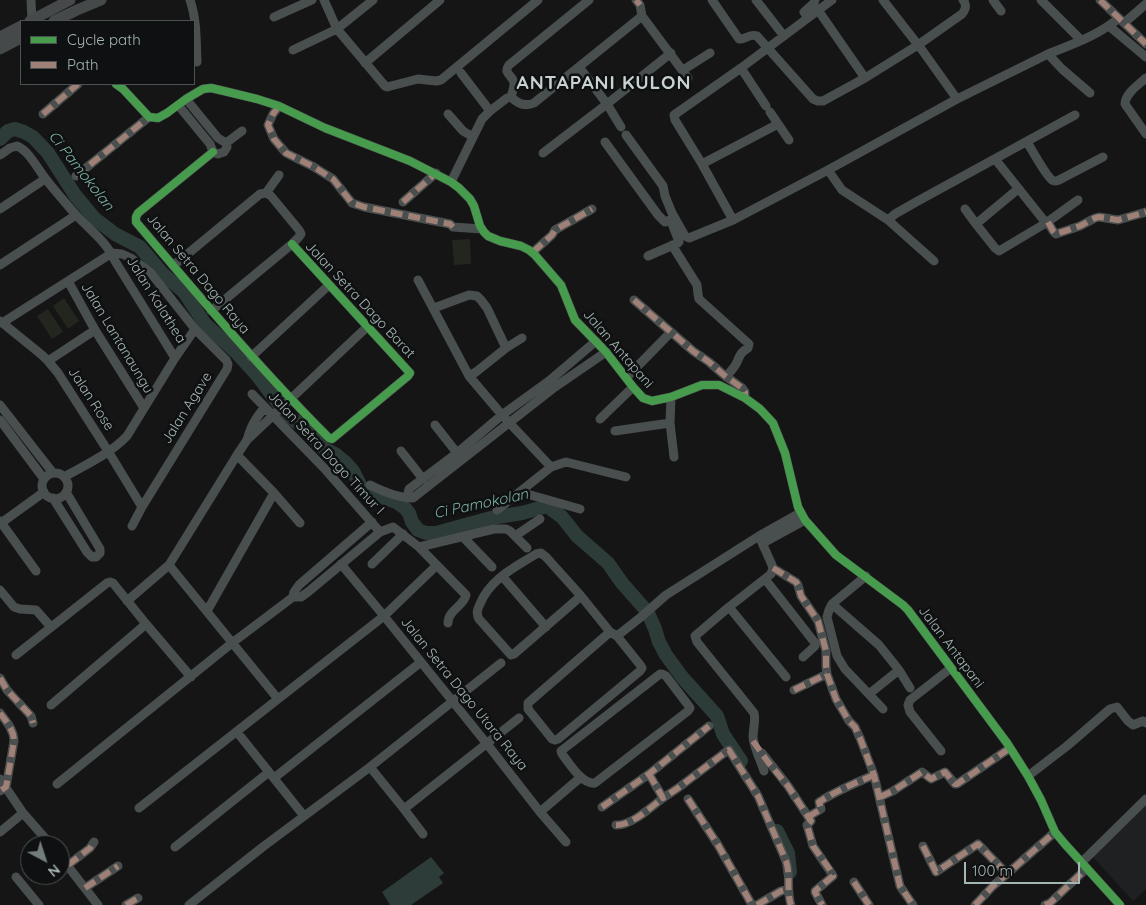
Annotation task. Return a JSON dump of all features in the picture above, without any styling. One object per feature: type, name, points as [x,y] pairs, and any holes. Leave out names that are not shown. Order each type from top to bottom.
[{"type":"main road","points":[[33,20],[70,0]]},
{"type":"main road","points":[[56,20],[101,0]]},
{"type":"main road","points":[[0,37],[20,27]]},
{"type":"main road","points":[[0,49],[20,39]]},
{"type":"street","points":[[31,20],[32,0]]},
{"type":"street","points":[[190,0],[194,11],[194,20]]},
{"type":"street","points":[[274,17],[312,0]]},
{"type":"street","points":[[324,0],[337,29],[385,86],[389,87],[418,79],[441,80],[538,0]]},
{"type":"street","points":[[293,50],[337,29],[373,0]]},
{"type":"street","points":[[365,63],[440,0]]},
{"type":"street","points":[[511,97],[514,80],[506,70],[509,65],[589,0]]},
{"type":"street","points":[[712,0],[739,39],[742,40],[755,35],[813,99],[818,101],[823,101],[865,78],[918,45],[962,14],[964,4]]},
{"type":"street","points":[[756,0],[784,36]]},
{"type":"street","points":[[808,18],[804,12],[815,0]]},
{"type":"street","points":[[733,220],[674,117],[832,0]]},
{"type":"street","points":[[883,0],[957,99]]},
{"type":"street","points":[[993,0],[1001,11]]},
{"type":"street","points":[[1041,0],[1080,40]]},
{"type":"street","points":[[1100,0],[1146,43]]},
{"type":"street","points":[[641,2],[642,16],[686,74],[710,53]]},
{"type":"street","points":[[648,256],[733,220],[957,99],[1122,20],[1146,4]]},
{"type":"street","points":[[818,10],[865,78]]},
{"type":"street","points":[[511,97],[516,102],[531,104],[642,16]]},
{"type":"street","points":[[1110,26],[1146,57]]},
{"type":"street","points":[[195,33],[197,62]]},
{"type":"street","points":[[543,153],[671,54]]},
{"type":"street","points":[[1048,54],[1090,93]]},
{"type":"street","points":[[579,67],[607,104],[663,186],[697,285],[700,299],[749,344],[748,348],[739,355],[737,362],[726,377]]},
{"type":"street","points":[[741,68],[789,140]]},
{"type":"street","points":[[461,73],[490,111]]},
{"type":"street","points":[[1146,78],[1129,94],[1124,104],[1146,134]]},
{"type":"street","points":[[43,114],[77,85]]},
{"type":"street","points":[[117,85],[149,117],[158,118],[203,89],[211,88],[279,106],[325,128],[410,161],[452,182],[470,199],[482,229],[453,227],[450,224],[352,203],[333,179],[286,153],[274,139],[268,125],[279,106]]},
{"type":"street","points":[[452,182],[482,120],[490,111],[511,97]]},
{"type":"street","points":[[186,99],[218,138],[226,143]]},
{"type":"street","points":[[178,105],[210,144],[213,152]]},
{"type":"street","points":[[448,114],[464,131],[473,137]]},
{"type":"street","points":[[888,220],[916,202],[1075,115]]},
{"type":"street","points":[[76,176],[149,117]]},
{"type":"street","points":[[702,164],[778,124]]},
{"type":"street","name":"Jalan Setra Dago Raya","points":[[242,131],[226,143],[227,147],[224,152],[218,154],[213,152],[138,213],[136,222],[288,401],[328,438],[332,439]]},
{"type":"street","points":[[605,142],[658,215],[665,222],[671,221],[681,241]]},
{"type":"street","points":[[1027,142],[1051,180],[1054,181],[1103,158]]},
{"type":"street","points":[[0,155],[10,148],[17,146],[23,149],[45,179],[112,253],[1,322]]},
{"type":"street","points":[[995,159],[1056,234],[1099,217],[1118,220],[1146,212]]},
{"type":"street","points":[[828,170],[842,190],[888,220],[934,261]]},
{"type":"street","points":[[403,202],[436,173]]},
{"type":"street","points":[[173,266],[260,194],[268,194],[279,175]]},
{"type":"street","points":[[0,209],[45,179]]},
{"type":"street","points":[[976,224],[1018,189]]},
{"type":"street","name":"Jalan Setra Dago Barat","points":[[268,194],[299,230],[300,234],[292,244],[410,373],[332,439]]},
{"type":"street","points":[[965,209],[999,251],[1047,222],[1078,200]]},
{"type":"street","points":[[533,252],[555,230],[592,209]]},
{"type":"street","points":[[0,265],[76,215]]},
{"type":"street","name":"Jalan Antapani","points":[[482,229],[492,238],[521,246],[533,252],[561,285],[575,320],[606,352],[643,398],[652,401],[671,397],[702,385],[710,384],[719,385],[745,398],[760,409],[773,423],[785,453],[798,507],[803,516],[831,550],[908,610],[1010,748],[1028,776],[1056,832],[1118,904]]},
{"type":"street","points":[[211,311],[292,244]]},
{"type":"street","name":"Jalan Kalathea","points":[[175,358],[115,261],[112,253],[122,254],[131,258],[150,272],[195,329]]},
{"type":"street","points":[[418,280],[469,376],[502,415],[551,467]]},
{"type":"street","name":"Jalan Lantanaungu","points":[[68,281],[144,408]]},
{"type":"street","points":[[251,357],[329,284]]},
{"type":"street","points":[[434,308],[469,295],[476,296],[487,308],[506,348]]},
{"type":"street","points":[[634,300],[744,390],[745,398]]},
{"type":"street","name":"Jalan Rose","points":[[1,322],[48,361],[58,373],[142,507]]},
{"type":"street","points":[[127,601],[169,565],[247,440],[368,326]]},
{"type":"street","points":[[64,477],[108,451],[127,436],[195,329]]},
{"type":"street","name":"Jalan Agave","points":[[142,507],[228,366],[226,360],[195,329]]},
{"type":"street","points":[[48,361],[96,330]]},
{"type":"street","points":[[626,378],[671,332]]},
{"type":"street","points":[[469,376],[522,338]]},
{"type":"street","points":[[370,485],[385,492],[407,498],[417,496],[510,423],[552,384],[571,362],[596,341]]},
{"type":"street","points":[[407,498],[409,489],[502,415],[552,384],[579,372],[606,352]]},
{"type":"street","points":[[571,362],[579,372]]},
{"type":"street","points":[[600,419],[634,387]]},
{"type":"street","name":"Jalan Setra Dago Timur I","points":[[252,394],[265,408],[275,414],[380,532]]},
{"type":"street","points":[[671,397],[670,423],[674,457]]},
{"type":"street","points":[[0,405],[53,473]]},
{"type":"street","points":[[247,440],[257,416],[265,408]]},
{"type":"street","points":[[0,420],[44,479]]},
{"type":"street","points":[[615,431],[670,423]]},
{"type":"street","points":[[435,425],[456,453]]},
{"type":"street","points":[[401,451],[423,479]]},
{"type":"street","points":[[237,455],[300,523]]},
{"type":"street","points":[[497,510],[551,467],[566,462],[626,477]]},
{"type":"street","points":[[53,498],[62,496],[68,487],[64,477],[57,473],[46,476],[42,486],[44,492],[53,498],[87,552],[92,557],[96,557],[100,549],[66,492]]},
{"type":"street","points":[[36,570],[1,522],[44,492]]},
{"type":"street","points":[[520,492],[580,509]]},
{"type":"street","points":[[207,611],[274,493]]},
{"type":"street","points":[[132,526],[142,507]]},
{"type":"street","points":[[581,596],[511,655],[477,615],[477,611],[484,594],[502,576],[536,554],[541,553],[581,596],[613,634],[641,666],[640,671],[555,740],[552,739],[528,709],[528,703],[613,634],[641,617],[666,595],[803,516]]},
{"type":"street","points":[[515,536],[540,519]]},
{"type":"street","points":[[293,597],[299,585],[372,522]]},
{"type":"street","points":[[57,784],[232,643],[293,597],[301,596],[308,592],[380,532],[393,526],[419,547],[466,595],[466,598],[449,616],[448,623]]},
{"type":"street","points":[[419,547],[494,529],[508,530],[527,548]]},
{"type":"street","points":[[372,564],[403,534]]},
{"type":"street","points":[[463,537],[492,567]]},
{"type":"street","points":[[761,540],[773,568],[796,582],[800,596],[818,621],[826,651],[827,674],[836,699],[849,721],[855,727],[860,738],[880,797],[900,886],[913,905]]},
{"type":"street","name":"Jalan Setra Dago Utara Raya","points":[[341,564],[566,842]]},
{"type":"street","points":[[169,565],[278,699]]},
{"type":"street","points":[[139,808],[384,616],[437,565]]},
{"type":"street","points":[[764,771],[753,741],[754,713],[697,642],[695,636],[765,579],[773,568]]},
{"type":"street","points":[[502,576],[546,627]]},
{"type":"street","points":[[866,576],[832,604],[827,617],[837,656],[845,669],[883,709]]},
{"type":"street","points":[[765,579],[815,643],[815,646],[803,657]]},
{"type":"street","points":[[16,655],[110,582],[191,677]]},
{"type":"street","points":[[0,590],[14,607],[35,609],[51,627]]},
{"type":"street","points":[[832,604],[880,645],[910,688]]},
{"type":"street","points":[[729,607],[786,677]]},
{"type":"street","points":[[51,705],[146,624]]},
{"type":"street","points":[[175,847],[421,662]]},
{"type":"street","points":[[190,905],[264,846],[370,767],[501,663]]},
{"type":"street","points":[[941,751],[910,712],[908,705],[910,700],[951,668]]},
{"type":"street","points":[[869,694],[899,670]]},
{"type":"street","points":[[660,674],[666,676],[690,708],[688,711],[595,783],[585,781],[581,777],[561,751],[660,674]]},
{"type":"street","points":[[794,690],[827,674]]},
{"type":"street","points":[[0,678],[7,690],[31,716],[33,723]]},
{"type":"street","points":[[1028,776],[1110,709],[1117,707],[1132,725],[1143,721],[1146,723]]},
{"type":"street","points":[[0,713],[14,735],[2,786],[42,835]]},
{"type":"street","points":[[404,809],[519,718]]},
{"type":"street","points":[[602,807],[649,774],[709,726]]},
{"type":"street","points":[[237,732],[304,816]]},
{"type":"street","points":[[753,741],[788,786],[810,821],[806,825],[813,846],[833,876],[815,891],[822,905]]},
{"type":"street","points":[[880,797],[922,772],[931,779],[945,772],[955,784],[958,784],[1010,748]]},
{"type":"street","points":[[616,825],[624,824],[633,819],[729,751],[770,812],[788,867],[788,889],[792,905]]},
{"type":"street","points":[[370,767],[423,834]]},
{"type":"street","points":[[649,774],[663,798]]},
{"type":"street","points":[[808,817],[821,809],[819,802],[856,782],[874,776]]},
{"type":"street","points":[[540,812],[581,777]]},
{"type":"street","points":[[688,799],[718,845],[752,905]]},
{"type":"street","points":[[1045,905],[1050,903],[1146,799]]},
{"type":"street","points":[[0,832],[23,813]]},
{"type":"street","points":[[975,905],[1007,874],[1056,832]]},
{"type":"street","points":[[70,863],[90,848],[94,842]]},
{"type":"street","points":[[923,846],[936,872],[978,844],[1007,874]]},
{"type":"street","points":[[85,888],[118,866]]},
{"type":"street","points":[[70,868],[98,905]]},
{"type":"street","points":[[16,877],[39,905]]},
{"type":"street","points":[[854,882],[870,905]]},
{"type":"street","points":[[758,905],[781,891],[788,889]]},
{"type":"street","points":[[126,905],[138,898]]},
{"type":"shaded area","points":[[470,239],[471,264],[454,265],[452,240]]},
{"type":"shaded area","points":[[64,298],[79,321],[68,329],[53,306]]},
{"type":"shaded area","points":[[48,309],[63,332],[52,339],[37,316]]},
{"type":"shaded area","points":[[1146,804],[1146,889],[1133,901],[1092,856]]},
{"type":"shaded area","points":[[431,857],[444,873],[439,877],[443,883],[411,905],[390,905],[382,892]]},
{"type":"waterway","name":"Ci Pamokolan","points":[[0,139],[8,131],[15,129],[33,137],[48,153],[75,195],[94,218],[115,234],[140,247],[162,273],[184,292],[205,324],[236,352],[257,375],[287,415],[305,428],[320,446],[335,454],[346,463],[353,471],[361,487],[367,492],[396,502],[405,508],[418,530],[426,533],[436,533],[491,518],[522,513],[547,506],[562,517],[577,536],[608,563],[622,583],[644,608],[649,615],[666,655],[682,677],[717,716],[723,734],[741,761]]},
{"type":"waterway","name":"Ci Pamokolan","points":[[777,831],[788,853],[790,872]]},
{"type":"marked path","points":[[636,0],[640,5]]},
{"type":"marked path","points":[[1100,0],[1146,44]]},
{"type":"marked path","points":[[43,114],[77,85]]},
{"type":"marked path","points":[[279,106],[268,125],[274,139],[286,153],[333,179],[352,203],[450,224],[453,227]]},
{"type":"marked path","points":[[76,176],[149,117]]},
{"type":"marked path","points":[[403,202],[436,173]]},
{"type":"marked path","points":[[533,252],[555,230],[592,209]]},
{"type":"marked path","points":[[1048,222],[1056,234],[1099,217],[1118,220],[1146,212]]},
{"type":"marked path","points":[[634,300],[693,351],[742,388],[745,392],[745,398]]},
{"type":"marked path","points":[[773,568],[796,582],[801,596],[818,621],[826,651],[827,674],[836,699],[849,721],[855,727],[874,775],[900,886],[913,905]]},
{"type":"marked path","points":[[794,690],[827,674]]},
{"type":"marked path","points":[[0,678],[7,690],[31,716],[33,723]]},
{"type":"marked path","points":[[0,713],[7,722],[14,737],[6,787],[0,791]]},
{"type":"marked path","points":[[602,807],[649,774],[709,726]]},
{"type":"marked path","points":[[753,741],[788,786],[811,821],[807,825],[813,846],[833,876],[815,891],[822,905]]},
{"type":"marked path","points":[[880,797],[922,772],[931,779],[945,772],[957,784],[1010,748]]},
{"type":"marked path","points":[[649,774],[663,798],[729,750],[758,796],[786,861],[791,905]]},
{"type":"marked path","points":[[808,817],[821,809],[819,802],[874,775]]},
{"type":"marked path","points":[[616,825],[634,819],[663,798]]},
{"type":"marked path","points":[[688,799],[718,845],[752,905]]},
{"type":"marked path","points":[[975,905],[993,886],[1055,832]]},
{"type":"marked path","points":[[70,863],[90,848],[94,842]]},
{"type":"marked path","points":[[923,846],[936,872],[978,844],[1007,874]]},
{"type":"marked path","points":[[85,888],[118,866]]},
{"type":"marked path","points":[[1045,905],[1050,903],[1087,868]]},
{"type":"marked path","points":[[854,882],[869,905]]},
{"type":"marked path","points":[[757,905],[788,889]]},
{"type":"marked path","points":[[126,905],[138,898]]},
{"type":"cycle path","points":[[117,85],[149,117],[158,118],[203,89],[211,88],[279,106],[325,128],[410,161],[459,188],[470,199],[480,226],[488,236],[521,246],[535,255],[561,285],[575,320],[606,352],[643,398],[652,401],[671,397],[702,385],[719,385],[745,398],[760,409],[773,423],[785,453],[798,507],[805,520],[836,555],[908,610],[1007,743],[1041,800],[1055,832],[1120,905]]},
{"type":"cycle path","points":[[213,152],[138,213],[136,222],[254,359],[303,412],[332,439],[410,373],[292,244]]},
{"type":"district","name":"ANTAPANI KULON","points":[[604,83]]}]
